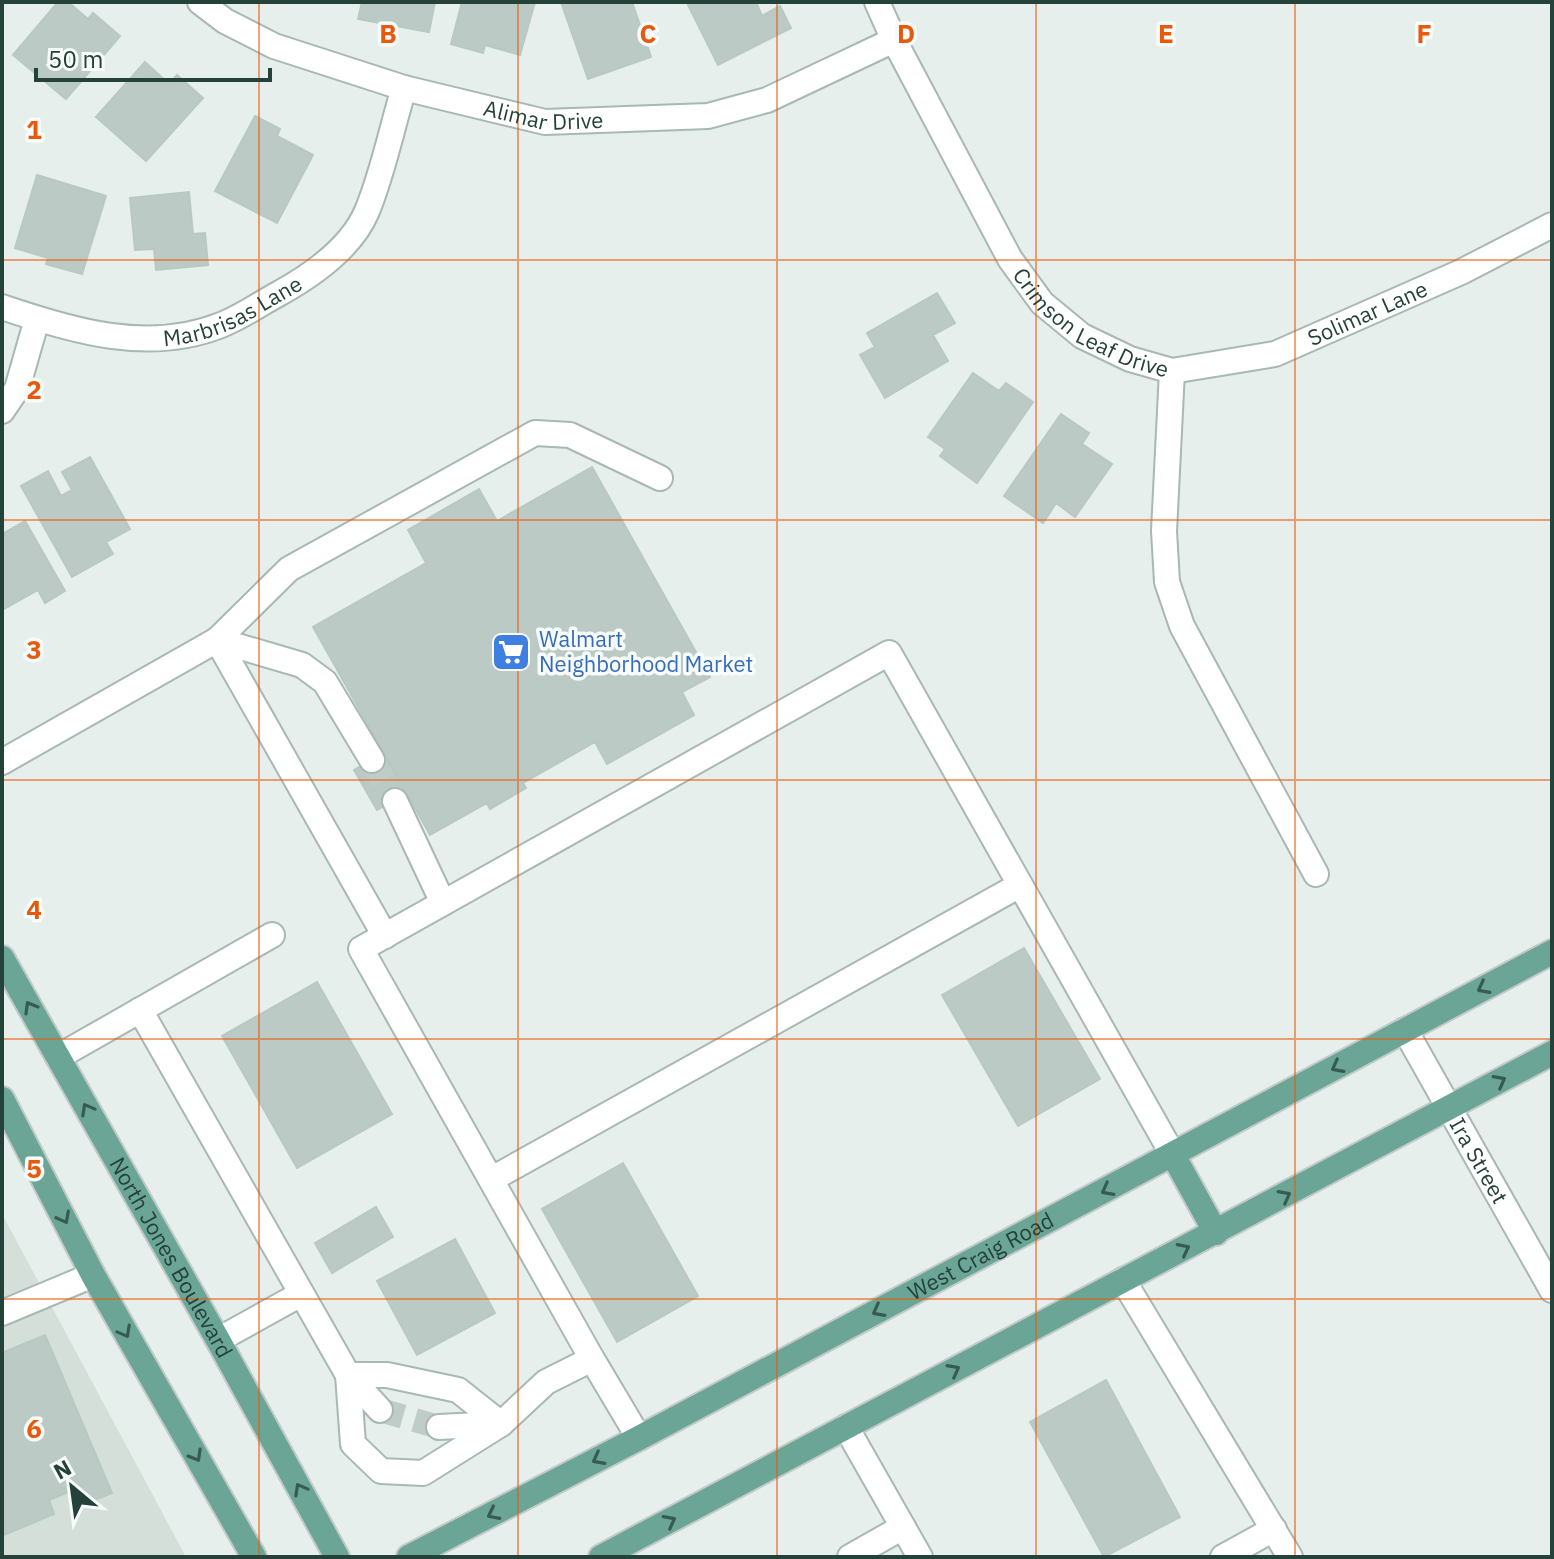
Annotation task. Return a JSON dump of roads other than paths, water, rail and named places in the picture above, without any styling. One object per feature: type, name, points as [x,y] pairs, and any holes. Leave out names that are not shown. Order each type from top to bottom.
[{"type":"main road","name":"West Craig Road","points":[[409,1557],[639,1438],[1552,952]]},
{"type":"main road","name":"North Jones Boulevard","points":[[2,958],[337,1557]]},
{"type":"main road","points":[[601,1557],[1552,1053]]},
{"type":"main road","points":[[2,1099],[93,1275],[254,1557]]},
{"type":"main road","points":[[1173,1155],[1216,1233]]},
{"type":"street","name":"Alimar Drive","points":[[200,2],[225,21],[274,46],[404,88],[545,122],[708,116],[767,100],[894,40]]},
{"type":"street","name":"Crimson Leaf Drive","points":[[877,2],[1010,259],[1042,303],[1082,336],[1130,359],[1172,371],[1164,531],[1167,582],[1182,626],[1316,874]]},
{"type":"street","name":"Marbrisas Lane","points":[[2,307],[37,319],[120,339],[173,339],[222,325],[305,279],[340,250],[367,213],[404,88]]},
{"type":"street","name":"Solimar Lane","points":[[1172,371],[1275,354],[1461,272],[1552,225]]},
{"type":"street","points":[[2,411],[17,389],[37,319]]},
{"type":"street","points":[[2,762],[217,640],[289,569],[535,433],[570,435],[660,478]]},
{"type":"street","points":[[217,640],[302,665],[325,682],[372,760]]},
{"type":"street","points":[[217,640],[385,936]]},
{"type":"street","points":[[639,1438],[361,949],[889,653],[1173,1155]]},
{"type":"street","points":[[395,801],[443,903]]},
{"type":"street","points":[[492,1179],[1020,885]]},
{"type":"street","points":[[58,1057],[272,935]]},
{"type":"street","points":[[140,1010],[348,1375],[380,1410]]},
{"type":"street","name":"Ira Street","points":[[1405,1030],[1552,1290]]},
{"type":"street","points":[[2,1313],[93,1275]]},
{"type":"street","points":[[1123,1280],[1219,1444],[1290,1557]]},
{"type":"street","points":[[218,1340],[301,1294]]},
{"type":"street","points":[[348,1375],[353,1444],[381,1471],[423,1473],[501,1424],[546,1382],[592,1359]]},
{"type":"street","points":[[348,1375],[387,1375],[458,1390],[501,1424]]},
{"type":"street","points":[[439,1427],[501,1424]]},
{"type":"street","points":[[846,1427],[920,1557]]},
{"type":"street","points":[[850,1557],[903,1527]]},
{"type":"street","points":[[1223,1557],[1274,1529]]},
{"type":"tunnel","points":[[372,760],[395,801]]},
{"type":"tunnel","points":[[380,1410],[439,1427]]},
{"type":"place","name":"Walmart Neighborhood Market","points":[[511,652]]}]
